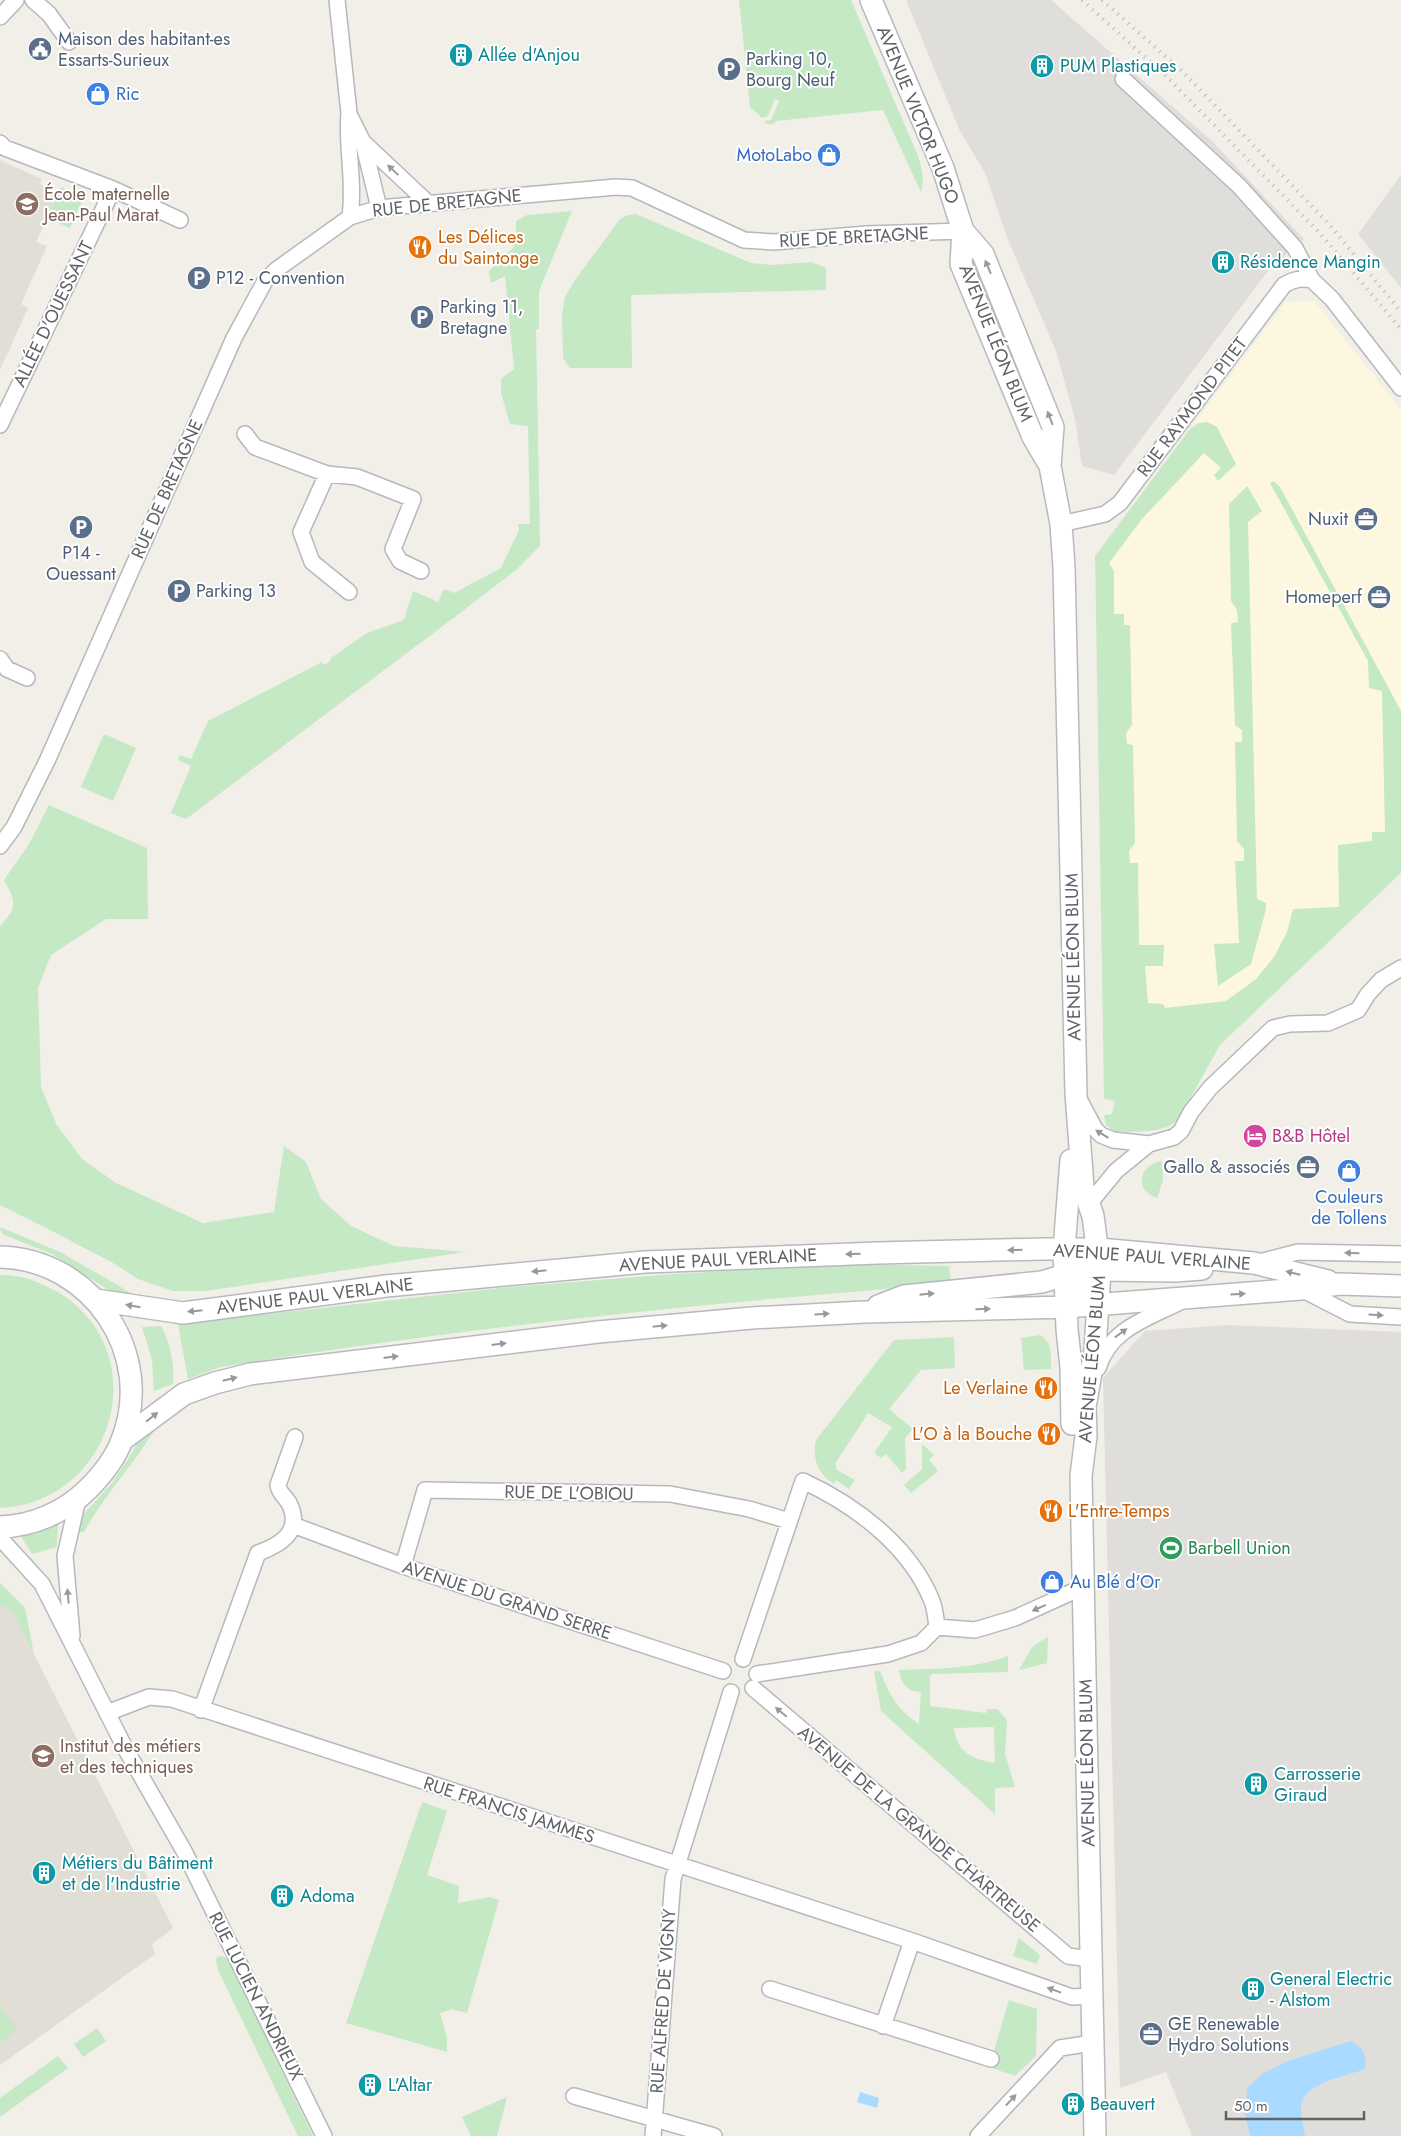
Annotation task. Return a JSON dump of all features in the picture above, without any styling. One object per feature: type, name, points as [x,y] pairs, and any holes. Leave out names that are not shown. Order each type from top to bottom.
[{"type":"main road","name":"AVENUE VICTOR HUGO","points":[[871,0],[944,168],[964,231]]},
{"type":"main road","name":"AVENUE LÉON BLUM","points":[[964,231],[961,264],[1033,437],[1050,466],[1061,524],[1064,575],[1076,1093],[1084,1187],[1093,1216],[1099,1249],[1080,1279]]},
{"type":"main road","name":"AVENUE LÉON BLUM","points":[[1076,1093],[1072,1150],[1075,1170],[1074,1216],[1080,1279],[1095,1350],[1085,1407],[1086,1436],[1080,1476],[1090,1996],[1095,2136]]},
{"type":"main road","name":"AVENUE PAUL VERLAINE","points":[[1099,1249],[1254,1263],[1340,1284]]},
{"type":"main road","name":"AVENUE PAUL VERLAINE","points":[[96,1300],[183,1312],[386,1286],[644,1262],[878,1252],[1080,1279],[1190,1297],[1301,1289],[1340,1284],[1401,1286]]},
{"type":"main road","points":[[0,1527],[32,1522],[56,1513],[78,1499],[104,1472],[122,1440],[129,1416],[131,1392],[129,1366],[122,1342],[111,1320],[96,1300],[76,1282],[54,1269],[29,1260],[1,1256]]},
{"type":"main road","points":[[864,1312],[904,1296],[1254,1263]]},
{"type":"main road","points":[[1080,1279],[1071,1367],[1073,1439],[1080,1476]]},
{"type":"main road","name":"AVENUE PAUL VERLAINE","points":[[122,1440],[184,1394],[214,1383],[250,1374],[598,1332],[752,1318],[864,1312],[1080,1279]]},
{"type":"street","points":[[0,17],[16,0]]},
{"type":"street","points":[[34,0],[49,14],[69,42]]},
{"type":"street","points":[[337,0],[348,113],[347,130],[353,194],[350,216]]},
{"type":"street","points":[[1123,79],[1239,186],[1295,248],[1312,280],[1338,306],[1401,388]]},
{"type":"street","points":[[348,113],[363,142],[379,208]]},
{"type":"street","points":[[363,142],[428,203]]},
{"type":"street","points":[[0,143],[5,148],[113,189],[180,220]]},
{"type":"street","name":"RUE DE BRETAGNE","points":[[0,846],[14,827],[47,761],[234,338],[265,281],[276,270],[350,216],[379,208],[616,187],[632,188],[744,240],[774,242],[866,234],[964,231]]},
{"type":"street","name":"ALLÉE D'OUESSANT","points":[[0,425],[113,189]]},
{"type":"street","name":"RUE RAYMOND PITET","points":[[1061,524],[1105,514],[1120,503],[1284,285],[1292,280],[1302,278],[1312,280]]},
{"type":"street","points":[[245,434],[255,446],[327,474],[357,477],[413,500],[393,549],[400,561],[421,571]]},
{"type":"street","points":[[327,474],[301,532],[312,562],[349,592]]},
{"type":"street","points":[[0,659],[7,669],[26,678]]},
{"type":"street","points":[[1076,1093],[1095,1129],[1101,1135],[1113,1140],[1149,1144],[1174,1137],[1181,1131],[1191,1112],[1210,1088],[1273,1028],[1290,1024],[1328,1023],[1358,1010],[1368,994],[1381,980],[1401,968]]},
{"type":"street","points":[[1089,1204],[1116,1171],[1149,1144]]},
{"type":"street","points":[[1254,1263],[1298,1252],[1401,1254]]},
{"type":"street","points":[[1301,1289],[1350,1314],[1401,1317]]},
{"type":"street","points":[[1085,1407],[1102,1354],[1112,1340],[1132,1326],[1190,1297]]},
{"type":"street","points":[[201,1710],[258,1553],[280,1544],[293,1525],[293,1513],[290,1503],[279,1490],[278,1485],[295,1437]]},
{"type":"street","points":[[743,1659],[803,1481],[844,1503],[870,1522],[895,1546],[921,1579],[933,1602],[937,1627]]},
{"type":"street","name":"RUE DE L'OBIOU","points":[[402,1566],[425,1490],[670,1494],[749,1509],[789,1521]]},
{"type":"street","name":"RUE LUCIEN ANDRIEUX","points":[[72,1645],[65,1556],[78,1499]]},
{"type":"street","name":"AVENUE DU GRAND SERRE","points":[[293,1525],[402,1566],[723,1671]]},
{"type":"street","name":"RUE LUCIEN ANDRIEUX","points":[[0,1538],[42,1584],[107,1713],[184,1851],[324,2136]]},
{"type":"street","points":[[755,1681],[752,1664],[743,1659],[733,1660],[723,1671],[723,1683],[731,1692],[743,1694],[755,1681],[888,1654],[921,1643],[937,1627],[975,1630],[1015,1618],[1083,1587]]},
{"type":"street","name":"AVENUE DE LA GRANDE CHARTREUSE","points":[[755,1681],[1068,1956],[1090,1960]]},
{"type":"street","name":"RUE ALFRED DE VIGNY","points":[[653,2136],[673,1879],[731,1692]]},
{"type":"street","name":"RUE FRANCIS JAMMES","points":[[107,1713],[149,1697],[172,1699],[677,1866],[912,1941],[1072,1997],[1090,1996]]},
{"type":"street","points":[[883,2026],[912,1941]]},
{"type":"street","points":[[770,1989],[991,2059]]},
{"type":"street","points":[[978,2136],[1060,2048],[1092,2043]]},
{"type":"street","points":[[574,2096],[714,2136]]},
{"type":"shaded area","points":[[906,0],[1051,0],[1213,142],[1304,239],[1268,271],[1114,475],[1082,466],[1075,419],[1056,351],[1008,240],[985,173],[959,129]]},
{"type":"shaded area","points":[[0,160],[42,179],[40,184],[58,193],[36,242],[47,246],[21,304],[28,308],[0,370]]},
{"type":"shaded area","points":[[1401,175],[1401,288],[1358,234]]},
{"type":"shaded area","points":[[1314,301],[1401,410],[1401,873],[1220,1045],[1178,1120],[1135,1102],[1104,1099],[1095,556],[1286,302]]},
{"type":"shaded area","points":[[1227,1325],[1401,1332],[1401,2136],[1192,2136],[1166,2072],[1120,2088],[1103,1378],[1145,1331]]},
{"type":"shaded area","name":"Institut des métiers et des techniques","points":[[0,1605],[12,1611],[173,1928],[152,1944],[155,1954],[0,2065]]},
{"type":"green space","points":[[739,0],[851,0],[918,156],[923,174],[921,192],[883,110],[776,121],[772,125],[766,124],[765,121],[771,120],[779,101],[775,99],[768,116],[762,118],[750,107]]},
{"type":"green space","points":[[61,187],[84,197],[70,228],[47,218]]},
{"type":"green space","points":[[572,211],[539,291],[539,329],[536,330],[540,546],[516,570],[186,819],[171,813],[191,766],[178,760],[180,755],[191,759],[208,721],[322,662],[324,665],[367,633],[404,620],[413,591],[438,602],[444,589],[454,593],[501,568],[519,530],[518,524],[530,524],[528,426],[510,424],[501,393],[501,379],[514,369],[505,276],[491,283],[489,271],[513,248],[516,240],[516,221],[527,215]]},
{"type":"green space","points":[[636,214],[751,263],[772,265],[811,262],[826,268],[826,290],[631,295],[632,368],[570,368],[563,358],[562,315],[565,297],[575,280],[620,219]]},
{"type":"green space","points":[[1207,422],[1217,427],[1236,464],[1218,481],[1214,475],[1221,468],[1204,453],[1142,519],[1109,563],[1114,571],[1114,614],[1124,614],[1124,625],[1130,625],[1132,725],[1126,733],[1127,744],[1133,745],[1135,843],[1129,851],[1130,863],[1138,863],[1139,945],[1164,945],[1163,966],[1145,966],[1148,1003],[1163,1004],[1165,1008],[1226,1001],[1256,979],[1274,957],[1287,932],[1293,909],[1339,907],[1338,845],[1372,841],[1372,832],[1385,832],[1382,691],[1369,688],[1368,661],[1270,483],[1274,481],[1280,487],[1401,711],[1401,873],[1220,1045],[1178,1120],[1165,1128],[1157,1130],[1115,1132],[1106,1125],[1104,1115],[1112,1114],[1115,1101],[1104,1099],[1095,556],[1190,429],[1198,423]]},
{"type":"green space","points":[[1247,486],[1262,511],[1248,522],[1257,899],[1266,903],[1266,909],[1251,964],[1218,986],[1214,944],[1239,943],[1235,861],[1244,861],[1244,849],[1237,841],[1235,742],[1242,742],[1242,730],[1235,725],[1231,623],[1238,622],[1237,610],[1231,601],[1229,504]]},
{"type":"green space","points":[[104,734],[136,748],[113,801],[81,787]]},
{"type":"green space","points":[[49,805],[147,848],[148,919],[106,919],[51,955],[38,988],[41,1087],[56,1124],[82,1159],[116,1183],[203,1223],[274,1212],[284,1146],[306,1162],[321,1199],[351,1226],[394,1246],[465,1252],[206,1291],[173,1291],[138,1279],[113,1263],[0,1205],[0,926],[10,914],[13,904],[13,899],[4,880],[29,844]]},
{"type":"green space","points":[[1162,1161],[1163,1180],[1157,1198],[1144,1189],[1142,1178],[1148,1167]]},
{"type":"green space","points":[[0,1227],[60,1252],[140,1298],[115,1294],[52,1254],[2,1234]]},
{"type":"green space","points":[[839,1264],[949,1266],[951,1284],[767,1299],[493,1328],[221,1367],[188,1379],[178,1324],[511,1287]]},
{"type":"green space","points":[[0,1275],[24,1278],[47,1286],[61,1294],[91,1321],[108,1353],[113,1388],[108,1422],[94,1454],[70,1481],[39,1500],[0,1508]]},
{"type":"green space","points":[[161,1326],[171,1354],[173,1384],[154,1391],[152,1360],[142,1327]]},
{"type":"green space","points":[[1040,1335],[1049,1346],[1051,1369],[1024,1370],[1021,1338]]},
{"type":"green space","points":[[954,1337],[955,1368],[921,1370],[889,1409],[913,1429],[905,1438],[906,1469],[902,1473],[886,1454],[881,1458],[874,1453],[892,1427],[868,1413],[835,1464],[837,1470],[855,1480],[849,1489],[836,1480],[834,1484],[828,1480],[820,1471],[816,1460],[816,1440],[894,1340]]},
{"type":"green space","points":[[161,1419],[84,1532],[75,1533],[80,1518],[112,1483],[132,1453],[143,1431]]},
{"type":"green space","points":[[922,1444],[934,1455],[929,1460],[938,1471],[911,1493],[904,1485],[922,1469]]},
{"type":"green space","points":[[58,1522],[57,1547],[32,1554],[20,1535],[35,1533]]},
{"type":"green space","points":[[0,1583],[25,1608],[34,1654],[12,1611],[0,1605]]},
{"type":"green space","points":[[1048,1637],[1047,1663],[1019,1670],[1032,1647]]},
{"type":"green space","points":[[1008,1656],[1008,1672],[932,1674],[930,1676],[930,1706],[986,1713],[987,1709],[997,1709],[1007,1720],[1005,1754],[1015,1787],[995,1788],[995,1814],[881,1711],[874,1671],[880,1671],[895,1701],[905,1713],[919,1724],[921,1692],[916,1692],[906,1686],[901,1679],[899,1670],[954,1668],[994,1661]],"holes":[[[994,1727],[995,1763],[973,1757],[962,1749],[958,1743],[954,1728]]]},
{"type":"green space","points":[[422,1802],[447,1811],[427,1875],[459,1886],[458,1903],[490,1897],[499,1900],[467,2013],[452,2009],[440,2013],[447,2038],[447,2052],[346,2023]]},
{"type":"green space","points":[[1019,1938],[1040,1955],[1037,1964],[1013,1956]]},
{"type":"green space","points":[[217,1957],[225,1957],[229,1962],[313,2136],[298,2136],[218,1970],[216,1961]]},
{"type":"green space","points":[[1009,2000],[1037,2009],[1036,2056],[1015,2076],[989,2067]]},
{"type":"green space","points":[[0,2006],[17,2030],[0,2042]]},
{"type":"green space","points":[[97,2028],[106,2041],[83,2057],[74,2044]]},
{"type":"green space","points":[[58,2056],[68,2068],[0,2117],[0,2098]]},
{"type":"green space","points":[[507,2097],[497,2136],[471,2136],[462,2117]]},
{"type":"water","points":[[1351,2041],[1364,2052],[1366,2060],[1365,2069],[1325,2082],[1308,2093],[1302,2100],[1301,2108],[1305,2136],[1250,2136],[1245,2114],[1247,2088],[1262,2074],[1288,2061]]},
{"type":"water","points":[[860,2092],[879,2098],[877,2108],[857,2102]]},
{"type":"railway","points":[[1082,0],[1167,77],[1317,230],[1401,329]]},
{"type":"railway","points":[[1102,0],[1183,72],[1329,224],[1401,312]]},
{"type":"place","name":"Maison des habitant-es Essarts-Surieux","points":[[40,49]]},
{"type":"place","name":"Allée d'Anjou","points":[[461,55]]},
{"type":"place","name":"PUM Plastiques","points":[[1042,66]]},
{"type":"place","name":"Parking 10, Bourg Neuf","points":[[729,69]]},
{"type":"place","name":"Ric","points":[[98,94]]},
{"type":"place","name":"MotoLabo","points":[[829,155]]},
{"type":"place","name":"École maternelle Jean-Paul Marat","points":[[27,204]]},
{"type":"place","name":"Les Délices du Saintonge","points":[[420,247]]},
{"type":"place","name":"Résidence Mangin","points":[[1223,262]]},
{"type":"place","name":"P12 - Convention","points":[[199,278]]},
{"type":"place","name":"Parking 11, Bretagne","points":[[422,317]]},
{"type":"place","name":"Nuxit","points":[[1366,519]]},
{"type":"place","name":"P14 - Ouessant","points":[[81,527]]},
{"type":"place","name":"Parking 13","points":[[179,591]]},
{"type":"place","name":"Homeperf","points":[[1379,597]]},
{"type":"place","name":"B&B Hôtel","points":[[1255,1136]]},
{"type":"place","name":"Gallo & associés","points":[[1308,1167]]},
{"type":"place","name":"Couleurs de Tollens","points":[[1349,1171]]},
{"type":"place","name":"Le Verlaine","points":[[1046,1388]]},
{"type":"place","name":"L'O à la Bouche","points":[[1049,1434]]},
{"type":"place","name":"L'Entre-Temps","points":[[1051,1511]]},
{"type":"place","name":"Barbell Union","points":[[1171,1548]]},
{"type":"place","name":"Au Blé d'Or","points":[[1052,1582]]},
{"type":"place","name":"Institut des métiers et des techniques","points":[[43,1756]]},
{"type":"place","name":"Carrosserie Giraud","points":[[1256,1784]]},
{"type":"place","name":"Métiers du Bâtiment et de l'Industrie","points":[[44,1873]]},
{"type":"place","name":"Adoma","points":[[282,1896]]},
{"type":"place","name":"General Electric - Alstom","points":[[1253,1989]]},
{"type":"place","name":"GE Renewable Hydro Solutions","points":[[1151,2034]]},
{"type":"place","name":"L'Altar","points":[[370,2085]]},
{"type":"place","name":"Beauvert","points":[[1073,2104]]}]
